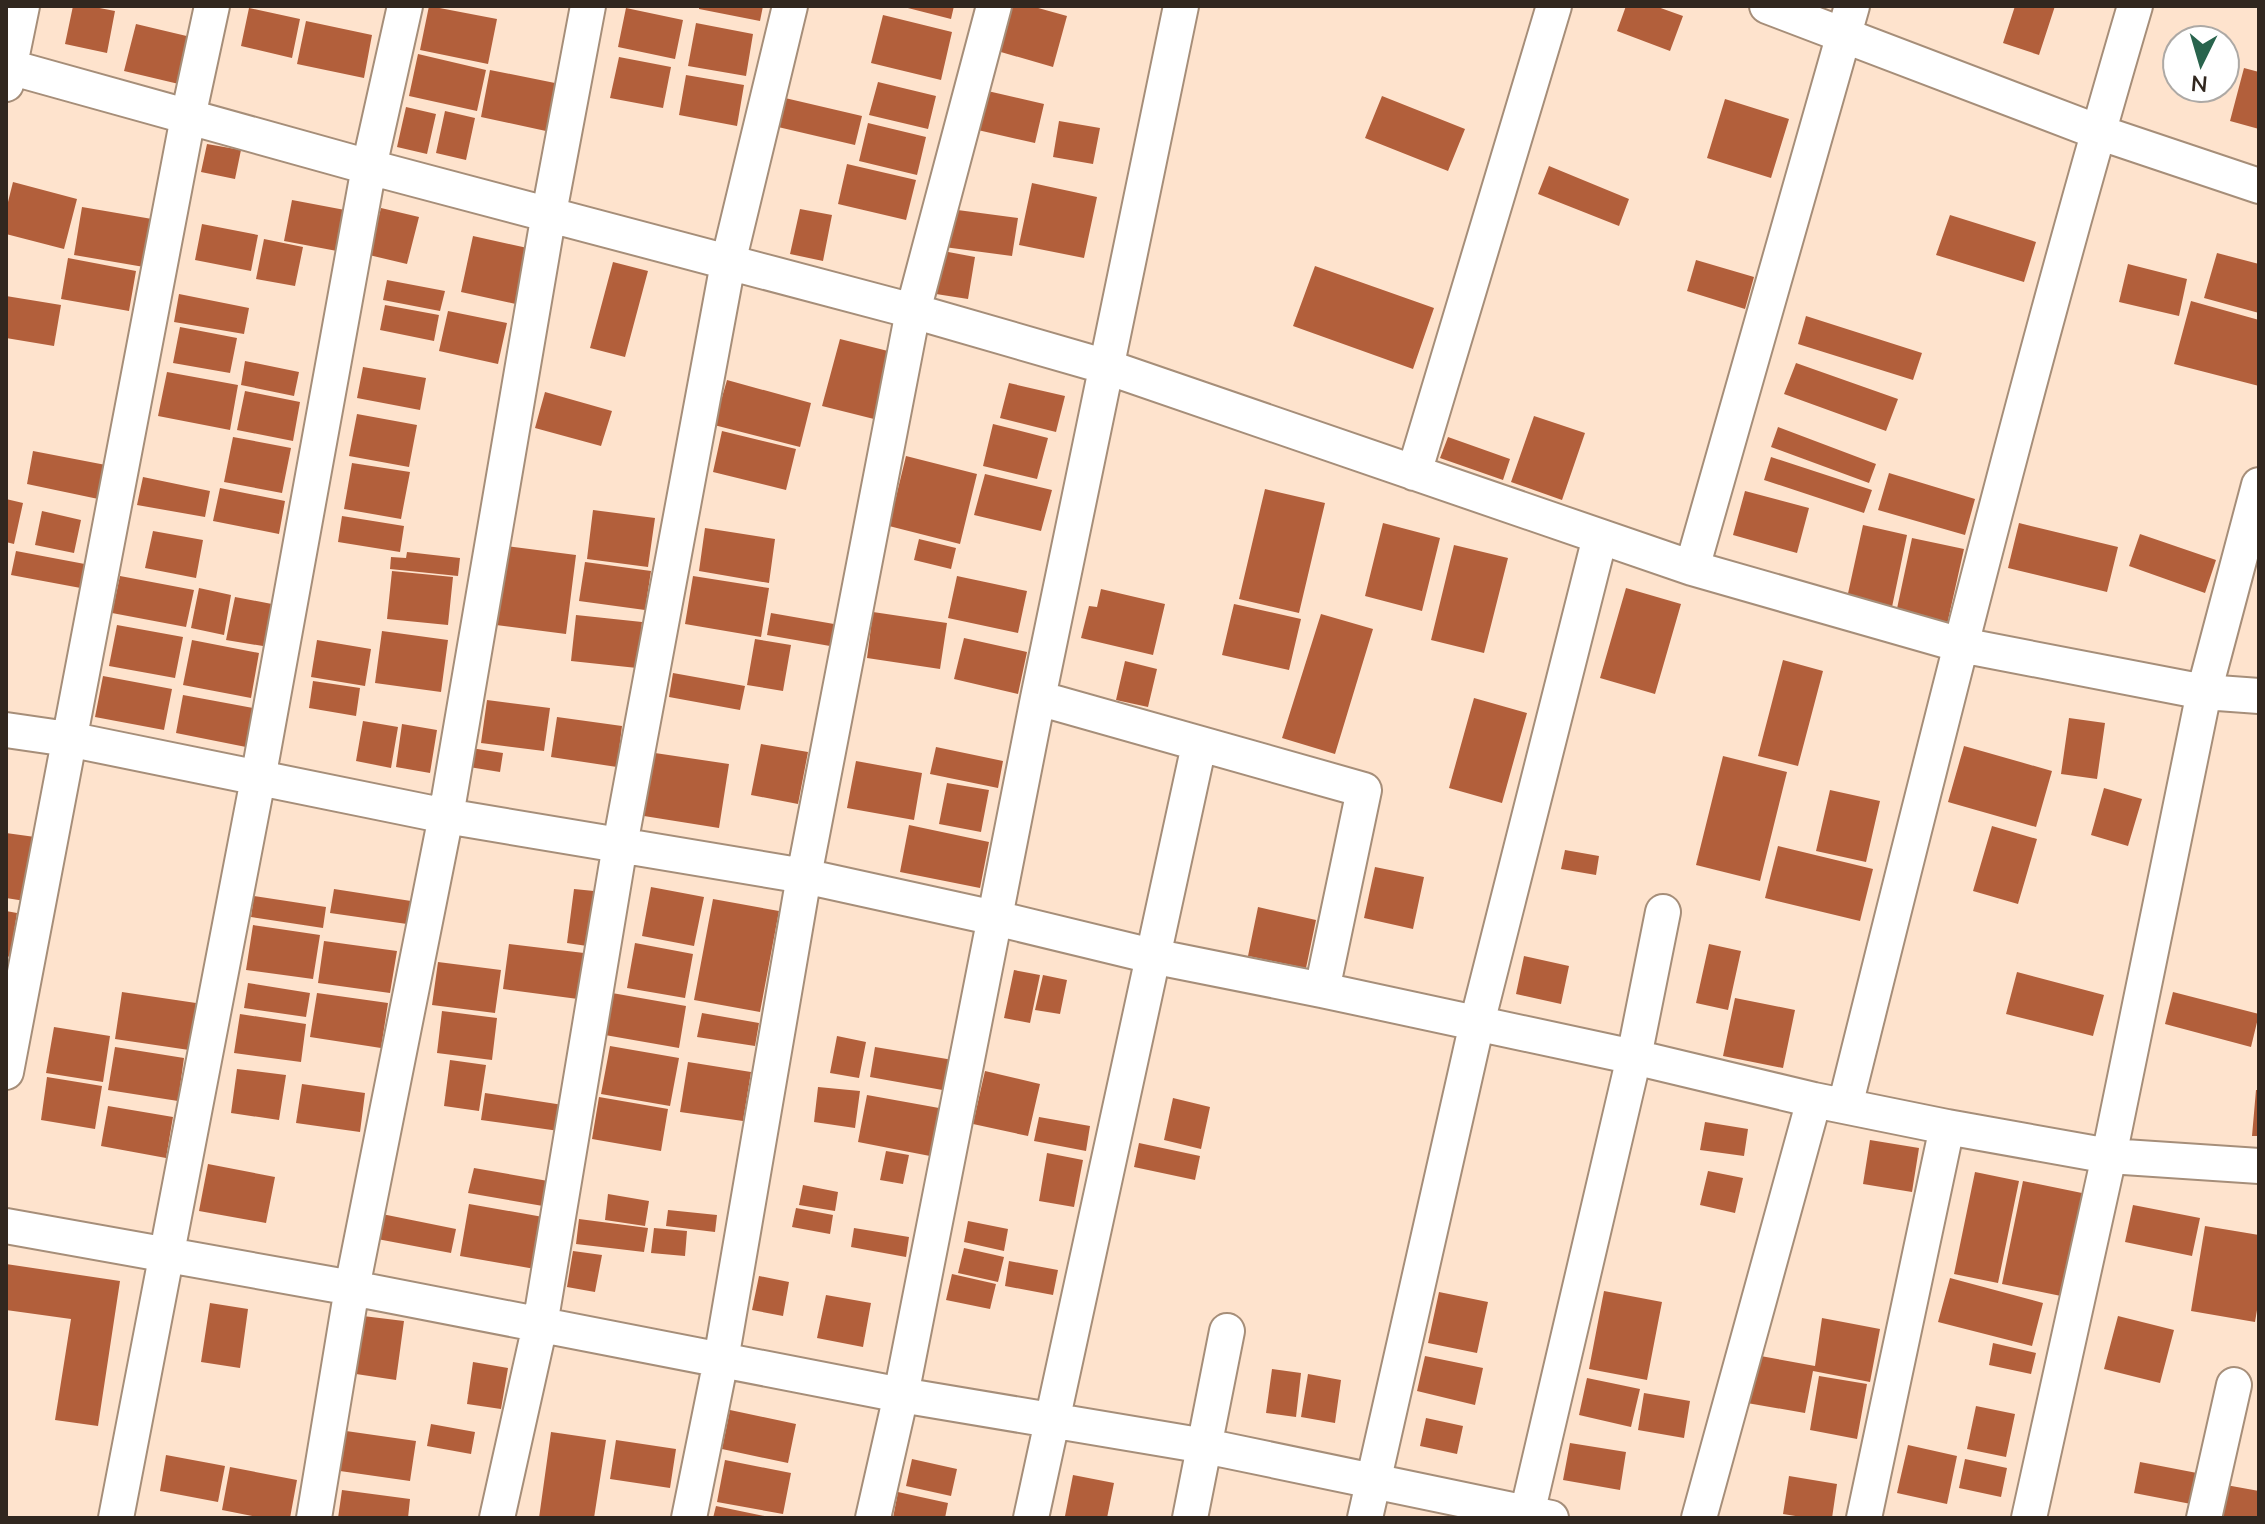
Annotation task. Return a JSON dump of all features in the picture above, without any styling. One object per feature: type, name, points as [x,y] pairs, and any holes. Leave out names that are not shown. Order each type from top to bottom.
[{"type":"street","points":[[22,6],[7,72],[549,213],[1107,367],[1692,568],[1961,645],[2204,692],[2259,696]]},
{"type":"street","points":[[6,1072],[188,117],[212,6]]},
{"type":"street","points":[[116,1518],[258,779],[369,167],[405,6]]},
{"type":"street","points":[[314,1518],[352,1288],[446,816],[549,213],[588,6]]},
{"type":"street","points":[[497,1518],[540,1325],[620,845],[728,263],[790,6]]},
{"type":"street","points":[[689,1518],[721,1360],[804,876],[913,311],[994,6]]},
{"type":"street","points":[[873,1518],[901,1395],[1038,698],[1181,6]]},
{"type":"street","points":[[1414,473],[1554,6]]},
{"type":"street","points":[[1767,6],[1848,21],[2098,132],[2259,186]]},
{"type":"street","points":[[1699,1518],[1829,1103],[1961,645],[2098,132],[2135,6]]},
{"type":"street","points":[[1692,568],[1848,21]]},
{"type":"street","points":[[2029,1518],[2109,1156],[2204,692],[2259,485]]},
{"type":"street","points":[[1365,1518],[1477,1023],[1600,537]]},
{"type":"street","points":[[1038,698],[1364,790],[1322,990]]},
{"type":"street","points":[[6,730],[68,739],[446,816],[804,876],[1152,956],[1477,1023],[1947,1127],[2109,1156],[2259,1166]]},
{"type":"street","points":[[1031,1518],[1199,745]]},
{"type":"street","points":[[6,1226],[352,1288],[901,1395],[1205,1446],[1535,1516],[1663,912]]},
{"type":"street","points":[[1864,1518],[1947,1127]]},
{"type":"street","points":[[1190,1518],[1227,1331]]},
{"type":"street","points":[[2204,1518],[2234,1385]]},
{"type":"building","points":[[73,6],[115,11],[107,53],[65,44]]},
{"type":"building","points":[[429,6],[497,19],[488,64],[420,50]]},
{"type":"building","points":[[699,6],[763,6],[760,21],[699,9]]},
{"type":"building","points":[[900,6],[954,6],[951,19]]},
{"type":"building","points":[[1007,6],[1031,6],[1067,16],[1053,67],[994,50]]},
{"type":"building","points":[[1626,6],[1655,6],[1683,16],[1670,51],[1617,31]]},
{"type":"building","points":[[2015,6],[2055,6],[2039,55],[2003,43]]},
{"type":"building","points":[[249,8],[300,19],[292,58],[241,46]]},
{"type":"building","points":[[626,8],[683,20],[675,59],[618,47]]},
{"type":"building","points":[[883,15],[952,32],[941,80],[871,63]]},
{"type":"building","points":[[306,21],[372,35],[364,78],[297,64]]},
{"type":"building","points":[[696,23],[753,34],[746,76],[688,66]]},
{"type":"building","points":[[136,24],[195,38],[183,85],[124,71]]},
{"type":"building","points":[[418,54],[486,70],[477,111],[409,96]]},
{"type":"building","points":[[619,57],[671,67],[663,108],[610,98]]},
{"type":"building","points":[[2244,68],[2259,72],[2259,129],[2230,121],[2234,104],[2241,104]]},
{"type":"building","points":[[490,70],[555,83],[546,131],[481,117]]},
{"type":"building","points":[[686,75],[744,85],[737,126],[679,115]]},
{"type":"building","points":[[878,82],[936,96],[928,129],[869,115]]},
{"type":"building","points":[[979,89],[1044,104],[1035,143],[969,128]]},
{"type":"building","points":[[1382,96],[1465,129],[1448,171],[1365,138]]},
{"type":"building","points":[[785,98],[862,116],[855,145],[778,127]]},
{"type":"building","points":[[1725,99],[1789,119],[1771,178],[1707,158]]},
{"type":"building","points":[[406,107],[436,114],[427,154],[397,147]]},
{"type":"building","points":[[445,111],[475,118],[466,160],[436,153]]},
{"type":"building","points":[[1059,121],[1100,128],[1093,164],[1053,157]]},
{"type":"building","points":[[868,123],[926,137],[917,175],[859,161]]},
{"type":"building","points":[[207,144],[241,150],[235,179],[201,172]]},
{"type":"building","points":[[847,164],[916,180],[906,220],[838,204]]},
{"type":"building","points":[[1549,166],[1629,199],[1619,226],[1538,194]]},
{"type":"building","points":[[13,182],[77,199],[64,249],[6,234],[6,210]]},
{"type":"building","points":[[1032,183],[1097,197],[1084,258],[1019,245]]},
{"type":"building","points":[[292,200],[345,210],[337,251],[284,241]]},
{"type":"building","points":[[82,207],[152,219],[144,267],[74,255]]},
{"type":"building","points":[[381,208],[419,217],[407,264],[369,255]]},
{"type":"building","points":[[800,209],[832,215],[823,261],[790,254]]},
{"type":"building","points":[[950,209],[1018,218],[1012,256],[944,247]]},
{"type":"building","points":[[1950,215],[2036,242],[2024,282],[1936,255]]},
{"type":"building","points":[[202,224],[258,235],[251,271],[195,260]]},
{"type":"building","points":[[473,236],[532,249],[520,305],[461,292]]},
{"type":"building","points":[[264,239],[303,247],[295,286],[256,279]]},
{"type":"building","points":[[943,251],[975,257],[968,299],[936,294]]},
{"type":"building","points":[[2217,253],[2259,264],[2259,313],[2204,298]]},
{"type":"building","points":[[68,258],[136,271],[129,311],[61,299]]},
{"type":"building","points":[[1696,260],[1754,277],[1745,309],[1687,291]]},
{"type":"building","points":[[613,262],[648,271],[625,357],[590,348]]},
{"type":"building","points":[[2128,264],[2187,279],[2179,316],[2119,302]]},
{"type":"building","points":[[1315,266],[1434,308],[1413,369],[1293,326]]},
{"type":"building","points":[[387,280],[445,291],[440,311],[383,300]]},
{"type":"building","points":[[179,294],[249,308],[244,334],[174,322]]},
{"type":"building","points":[[6,296],[61,305],[54,346],[6,338]]},
{"type":"building","points":[[2191,301],[2259,320],[2259,386],[2174,364]]},
{"type":"building","points":[[385,305],[439,315],[434,341],[380,330]]},
{"type":"building","points":[[448,311],[507,323],[498,364],[439,351]]},
{"type":"building","points":[[1806,316],[1922,353],[1913,380],[1798,344]]},
{"type":"building","points":[[180,327],[237,338],[230,373],[173,363]]},
{"type":"building","points":[[840,339],[892,352],[874,419],[822,406]]},
{"type":"building","points":[[245,361],[299,372],[294,396],[241,385]]},
{"type":"building","points":[[1796,363],[1898,399],[1886,431],[1784,394]]},
{"type":"building","points":[[363,367],[426,378],[420,410],[357,398]]},
{"type":"building","points":[[167,372],[238,385],[230,430],[158,416]]},
{"type":"building","points":[[727,380],[811,403],[800,447],[714,425]]},
{"type":"building","points":[[1009,383],[1065,396],[1056,432],[1000,418]]},
{"type":"building","points":[[245,391],[300,402],[293,441],[237,430]]},
{"type":"building","points":[[545,392],[612,411],[601,446],[535,428]]},
{"type":"building","points":[[357,414],[417,425],[409,467],[349,456]]},
{"type":"building","points":[[1534,416],[1585,433],[1562,500],[1511,482]]},
{"type":"building","points":[[993,424],[1048,438],[1037,479],[983,466]]},
{"type":"building","points":[[1778,427],[1876,464],[1869,483],[1771,447]]},
{"type":"building","points":[[722,431],[796,449],[786,490],[713,472]]},
{"type":"building","points":[[233,437],[291,448],[282,493],[224,482]]},
{"type":"building","points":[[1448,437],[1510,459],[1503,480],[1440,458]]},
{"type":"building","points":[[33,451],[111,466],[103,500],[27,484]]},
{"type":"building","points":[[906,456],[977,474],[960,544],[889,526]]},
{"type":"building","points":[[1771,457],[1872,490],[1864,513],[1764,480]]},
{"type":"building","points":[[352,463],[410,472],[401,519],[344,509]]},
{"type":"building","points":[[1889,473],[1975,499],[1965,535],[1878,510]]},
{"type":"building","points":[[985,474],[1052,490],[1041,531],[974,515]]},
{"type":"building","points":[[143,477],[210,491],[205,517],[137,505]]},
{"type":"building","points":[[220,488],[285,501],[279,534],[213,521]]},
{"type":"building","points":[[1265,489],[1325,503],[1299,613],[1239,599]]},
{"type":"building","points":[[1745,491],[1809,508],[1797,553],[1733,535]]},
{"type":"building","points":[[6,499],[23,503],[14,544],[6,542]]},
{"type":"building","points":[[593,510],[655,518],[648,567],[587,559]]},
{"type":"building","points":[[42,511],[81,520],[74,553],[35,545]]},
{"type":"building","points":[[342,516],[404,526],[400,552],[338,542]]},
{"type":"building","points":[[1383,523],[1440,538],[1422,611],[1365,596]]},
{"type":"building","points":[[2019,523],[2118,547],[2107,592],[2008,568]]},
{"type":"building","points":[[1863,525],[1907,535],[1892,607],[1847,598]]},
{"type":"building","points":[[705,528],[775,539],[769,583],[699,571]]},
{"type":"building","points":[[153,531],[203,540],[196,578],[145,568]]},
{"type":"building","points":[[2140,534],[2216,560],[2205,593],[2129,566]]},
{"type":"building","points":[[1912,538],[1964,549],[1946,629],[1895,618]]},
{"type":"building","points":[[919,539],[956,548],[951,569],[914,560]]},
{"type":"building","points":[[1454,545],[1508,558],[1484,653],[1431,640]]},
{"type":"building","points":[[507,546],[576,555],[566,634],[496,625]]},
{"type":"building","points":[[16,551],[90,565],[86,589],[11,575]]},
{"type":"building","points":[[407,552],[460,558],[458,576],[390,569],[391,557],[406,558]]},
{"type":"building","points":[[585,562],[651,571],[645,610],[579,601]]},
{"type":"building","points":[[392,571],[453,577],[448,625],[387,619]]},
{"type":"building","points":[[120,576],[194,590],[186,627],[112,613]]},
{"type":"building","points":[[693,576],[769,588],[761,637],[685,624]]},
{"type":"building","points":[[957,576],[1027,591],[1018,633],[948,618]]},
{"type":"building","points":[[199,588],[231,595],[224,635],[191,628]]},
{"type":"building","points":[[1626,588],[1681,604],[1655,694],[1600,678]]},
{"type":"building","points":[[1101,589],[1165,604],[1153,655],[1081,638],[1089,606],[1097,607]]},
{"type":"building","points":[[235,597],[277,605],[269,647],[226,640]]},
{"type":"building","points":[[1234,604],[1301,619],[1289,670],[1222,655]]},
{"type":"building","points":[[873,612],[947,623],[940,669],[867,658]]},
{"type":"building","points":[[771,613],[834,624],[830,646],[767,635]]},
{"type":"building","points":[[1321,614],[1373,629],[1335,754],[1282,738]]},
{"type":"building","points":[[576,615],[642,622],[637,668],[571,661]]},
{"type":"building","points":[[117,625],[183,637],[175,678],[109,666]]},
{"type":"building","points":[[382,631],[448,640],[441,692],[375,683]]},
{"type":"building","points":[[964,638],[1027,652],[1018,694],[954,679]]},
{"type":"building","points":[[755,639],[791,645],[783,691],[747,685]]},
{"type":"building","points":[[192,640],[259,653],[251,698],[183,685]]},
{"type":"building","points":[[317,640],[371,649],[365,686],[311,677]]},
{"type":"building","points":[[1783,660],[1823,671],[1798,766],[1758,756]]},
{"type":"building","points":[[1125,661],[1157,669],[1148,707],[1116,700]]},
{"type":"building","points":[[673,673],[745,686],[740,710],[669,697]]},
{"type":"building","points":[[103,676],[172,689],[164,730],[95,717]]},
{"type":"building","points":[[313,681],[360,688],[356,716],[309,708]]},
{"type":"building","points":[[183,695],[253,708],[246,747],[176,733]]},
{"type":"building","points":[[1474,698],[1527,713],[1502,803],[1449,788]]},
{"type":"building","points":[[487,700],[550,708],[544,751],[481,743]]},
{"type":"building","points":[[557,717],[622,726],[617,767],[551,757]]},
{"type":"building","points":[[2069,718],[2105,723],[2097,779],[2061,774]]},
{"type":"building","points":[[363,721],[398,727],[391,768],[356,761]]},
{"type":"building","points":[[402,724],[437,730],[430,773],[396,767]]},
{"type":"building","points":[[761,744],[808,752],[798,804],[751,795]]},
{"type":"building","points":[[1964,746],[2052,771],[2036,827],[1948,802]]},
{"type":"building","points":[[936,747],[1003,761],[998,788],[930,774]]},
{"type":"building","points":[[471,748],[503,753],[500,772],[469,767]]},
{"type":"building","points":[[655,753],[729,764],[719,828],[644,816]]},
{"type":"building","points":[[1723,756],[1787,772],[1760,881],[1696,865]]},
{"type":"building","points":[[856,761],[922,773],[914,820],[847,808]]},
{"type":"building","points":[[947,783],[989,790],[981,832],[939,824]]},
{"type":"building","points":[[2104,788],[2142,799],[2128,846],[2091,835]]},
{"type":"building","points":[[1830,790],[1880,801],[1866,862],[1816,851]]},
{"type":"building","points":[[909,825],[989,842],[980,888],[900,872]]},
{"type":"building","points":[[1992,826],[2037,839],[2018,904],[1973,891]]},
{"type":"building","points":[[6,833],[35,837],[25,901],[6,898]]},
{"type":"building","points":[[1778,846],[1873,869],[1860,921],[1765,898]]},
{"type":"building","points":[[1565,850],[1599,856],[1596,875],[1561,869]]},
{"type":"building","points":[[1375,867],[1424,877],[1413,929],[1364,918]]},
{"type":"building","points":[[651,887],[704,897],[694,946],[642,936]]},
{"type":"building","points":[[334,889],[411,901],[407,924],[330,913]]},
{"type":"building","points":[[574,889],[594,891],[587,946],[567,943]]},
{"type":"building","points":[[254,896],[326,907],[323,928],[251,917]]},
{"type":"building","points":[[713,899],[779,911],[760,1012],[694,1000]]},
{"type":"building","points":[[1258,907],[1316,920],[1306,968],[1248,956]]},
{"type":"building","points":[[6,911],[17,913],[10,957],[6,956]]},
{"type":"building","points":[[253,925],[320,935],[313,979],[246,970]]},
{"type":"building","points":[[324,941],[397,951],[390,993],[318,983]]},
{"type":"building","points":[[635,943],[693,954],[685,998],[627,988]]},
{"type":"building","points":[[509,944],[584,953],[578,999],[503,989]]},
{"type":"building","points":[[1709,944],[1741,951],[1728,1010],[1696,1003]]},
{"type":"building","points":[[1524,956],[1569,966],[1561,1004],[1516,994]]},
{"type":"building","points":[[438,962],[501,970],[495,1013],[432,1005]]},
{"type":"building","points":[[1014,970],[1040,975],[1030,1023],[1004,1018]]},
{"type":"building","points":[[2017,972],[2104,995],[2093,1036],[2006,1014]]},
{"type":"building","points":[[1043,975],[1067,980],[1060,1014],[1035,1010]]},
{"type":"building","points":[[248,983],[310,993],[306,1017],[244,1008]]},
{"type":"building","points":[[122,992],[196,1003],[189,1050],[115,1039]]},
{"type":"building","points":[[2173,992],[2259,1014],[2251,1047],[2165,1024]]},
{"type":"building","points":[[317,993],[388,1003],[381,1048],[310,1037]]},
{"type":"building","points":[[612,993],[686,1006],[679,1048],[605,1035]]},
{"type":"building","points":[[1735,998],[1795,1010],[1783,1068],[1723,1056]]},
{"type":"building","points":[[442,1011],[497,1018],[492,1060],[437,1053]]},
{"type":"building","points":[[702,1013],[759,1023],[755,1046],[697,1037]]},
{"type":"building","points":[[240,1014],[306,1024],[301,1062],[234,1053]]},
{"type":"building","points":[[54,1027],[110,1036],[103,1082],[46,1073]]},
{"type":"building","points":[[837,1036],[866,1042],[859,1078],[830,1073]]},
{"type":"building","points":[[610,1046],[679,1058],[670,1106],[601,1094]]},
{"type":"building","points":[[115,1047],[184,1058],[178,1101],[108,1090]]},
{"type":"building","points":[[875,1047],[953,1060],[948,1091],[870,1077]]},
{"type":"building","points":[[450,1060],[486,1065],[479,1111],[444,1106]]},
{"type":"building","points":[[688,1062],[751,1072],[743,1121],[680,1112]]},
{"type":"building","points":[[237,1069],[286,1075],[279,1120],[231,1113]]},
{"type":"building","points":[[985,1071],[1040,1084],[1028,1136],[973,1124]]},
{"type":"building","points":[[47,1077],[102,1086],[95,1129],[41,1120]]},
{"type":"building","points":[[302,1084],[365,1093],[360,1132],[296,1123]]},
{"type":"building","points":[[818,1087],[860,1091],[855,1128],[814,1122]]},
{"type":"building","points":[[2256,1090],[2259,1090],[2259,1136],[2252,1136]]},
{"type":"building","points":[[485,1093],[563,1105],[559,1131],[481,1120]]},
{"type":"building","points":[[867,1095],[939,1108],[930,1156],[858,1142]]},
{"type":"building","points":[[599,1097],[668,1109],[661,1151],[592,1139]]},
{"type":"building","points":[[1173,1098],[1210,1107],[1201,1149],[1164,1140]]},
{"type":"building","points":[[108,1106],[173,1117],[166,1158],[101,1146]]},
{"type":"building","points":[[1039,1117],[1090,1126],[1086,1151],[1034,1141]]},
{"type":"building","points":[[1705,1122],[1748,1129],[1744,1156],[1700,1150]]},
{"type":"building","points":[[1870,1140],[1919,1148],[1912,1192],[1863,1184]]},
{"type":"building","points":[[1139,1143],[1200,1156],[1195,1180],[1134,1167]]},
{"type":"building","points":[[886,1151],[909,1155],[903,1184],[880,1180]]},
{"type":"building","points":[[1047,1153],[1083,1160],[1074,1207],[1039,1201]]},
{"type":"building","points":[[208,1164],[275,1177],[266,1223],[199,1211]]},
{"type":"building","points":[[474,1168],[548,1181],[543,1206],[468,1193]]},
{"type":"building","points":[[1708,1171],[1743,1178],[1735,1213],[1700,1205]]},
{"type":"building","points":[[1975,1172],[2019,1181],[1998,1283],[1954,1274]]},
{"type":"building","points":[[2023,1181],[2082,1193],[2061,1296],[2002,1284]]},
{"type":"building","points":[[803,1185],[838,1192],[835,1211],[799,1205]]},
{"type":"building","points":[[608,1194],[649,1201],[645,1226],[605,1220]]},
{"type":"building","points":[[469,1204],[543,1217],[535,1269],[460,1256]]},
{"type":"building","points":[[2133,1205],[2200,1218],[2192,1256],[2125,1242]]},
{"type":"building","points":[[796,1208],[833,1215],[830,1234],[792,1227]]},
{"type":"building","points":[[668,1210],[717,1215],[715,1232],[666,1226]]},
{"type":"building","points":[[377,1213],[456,1229],[451,1253],[372,1238]]},
{"type":"building","points":[[579,1219],[648,1228],[644,1252],[576,1244]]},
{"type":"building","points":[[968,1221],[1008,1229],[1004,1251],[964,1242]]},
{"type":"building","points":[[2205,1226],[2259,1235],[2259,1298],[2255,1322],[2191,1311]]},
{"type":"building","points":[[654,1228],[687,1231],[685,1256],[651,1253]]},
{"type":"building","points":[[854,1228],[909,1237],[906,1257],[851,1247]]},
{"type":"building","points":[[964,1248],[1004,1257],[998,1282],[958,1273]]},
{"type":"building","points":[[573,1251],[602,1255],[595,1292],[567,1287]]},
{"type":"building","points":[[1009,1261],[1058,1270],[1053,1295],[1005,1286]]},
{"type":"building","points":[[6,1264],[120,1281],[98,1426],[55,1420],[71,1319],[6,1310]]},
{"type":"building","points":[[952,1274],[996,1284],[990,1309],[946,1300]]},
{"type":"building","points":[[759,1276],[789,1282],[783,1316],[752,1310]]},
{"type":"building","points":[[1950,1278],[2043,1303],[2032,1346],[1938,1322]]},
{"type":"building","points":[[1604,1291],[1662,1302],[1647,1380],[1589,1369]]},
{"type":"building","points":[[1439,1292],[1488,1302],[1477,1353],[1428,1343]]},
{"type":"building","points":[[826,1295],[871,1303],[863,1347],[817,1338]]},
{"type":"building","points":[[210,1303],[248,1309],[240,1368],[201,1362]]},
{"type":"building","points":[[363,1316],[404,1321],[396,1380],[356,1374]]},
{"type":"building","points":[[2118,1316],[2174,1330],[2160,1383],[2104,1369]]},
{"type":"building","points":[[1822,1318],[1880,1329],[1870,1382],[1813,1371],[1805,1413],[1747,1403],[1755,1355],[1815,1366]]},
{"type":"building","points":[[1993,1343],[2036,1353],[2031,1374],[1989,1365]]},
{"type":"building","points":[[1425,1356],[1483,1368],[1475,1405],[1417,1391]]},
{"type":"building","points":[[473,1362],[508,1368],[501,1409],[467,1404]]},
{"type":"building","points":[[1272,1369],[1301,1373],[1296,1417],[1266,1413]]},
{"type":"building","points":[[1308,1374],[1341,1380],[1335,1423],[1301,1417]]},
{"type":"building","points":[[1819,1376],[1867,1384],[1857,1439],[1810,1430]]},
{"type":"building","points":[[1587,1378],[1640,1389],[1631,1427],[1579,1415]]},
{"type":"building","points":[[1644,1393],[1690,1401],[1684,1438],[1638,1430]]},
{"type":"building","points":[[1976,1406],[2015,1414],[2006,1457],[1967,1449]]},
{"type":"building","points":[[730,1410],[796,1424],[788,1463],[722,1449]]},
{"type":"building","points":[[1426,1418],[1463,1426],[1457,1454],[1420,1446]]},
{"type":"building","points":[[431,1424],[475,1432],[471,1454],[427,1446]]},
{"type":"building","points":[[346,1431],[416,1441],[410,1481],[340,1471]]},
{"type":"building","points":[[551,1432],[606,1440],[594,1518],[539,1518]]},
{"type":"building","points":[[616,1440],[676,1449],[670,1488],[610,1479]]},
{"type":"building","points":[[1570,1443],[1626,1452],[1620,1490],[1563,1480]]},
{"type":"building","points":[[1908,1445],[1957,1456],[1947,1504],[1897,1493]]},
{"type":"building","points":[[166,1455],[225,1466],[218,1502],[160,1491]]},
{"type":"building","points":[[912,1459],[957,1469],[951,1496],[906,1486]]},
{"type":"building","points":[[1965,1459],[2007,1468],[2001,1497],[1959,1488]]},
{"type":"building","points":[[725,1460],[791,1473],[783,1514],[717,1502]]},
{"type":"building","points":[[2140,1462],[2197,1473],[2191,1504],[2134,1493]]},
{"type":"building","points":[[230,1467],[297,1480],[290,1518],[263,1518],[222,1510]]},
{"type":"building","points":[[1073,1475],[1114,1483],[1107,1518],[1065,1516]]},
{"type":"building","points":[[1789,1476],[1837,1484],[1832,1518],[1783,1514]]},
{"type":"building","points":[[2226,1485],[2259,1491],[2259,1518],[2221,1518]]},
{"type":"building","points":[[342,1490],[410,1499],[408,1518],[338,1518]]},
{"type":"building","points":[[898,1492],[948,1503],[945,1518],[893,1518]]},
{"type":"building","points":[[716,1506],[769,1517],[713,1518]]}]
